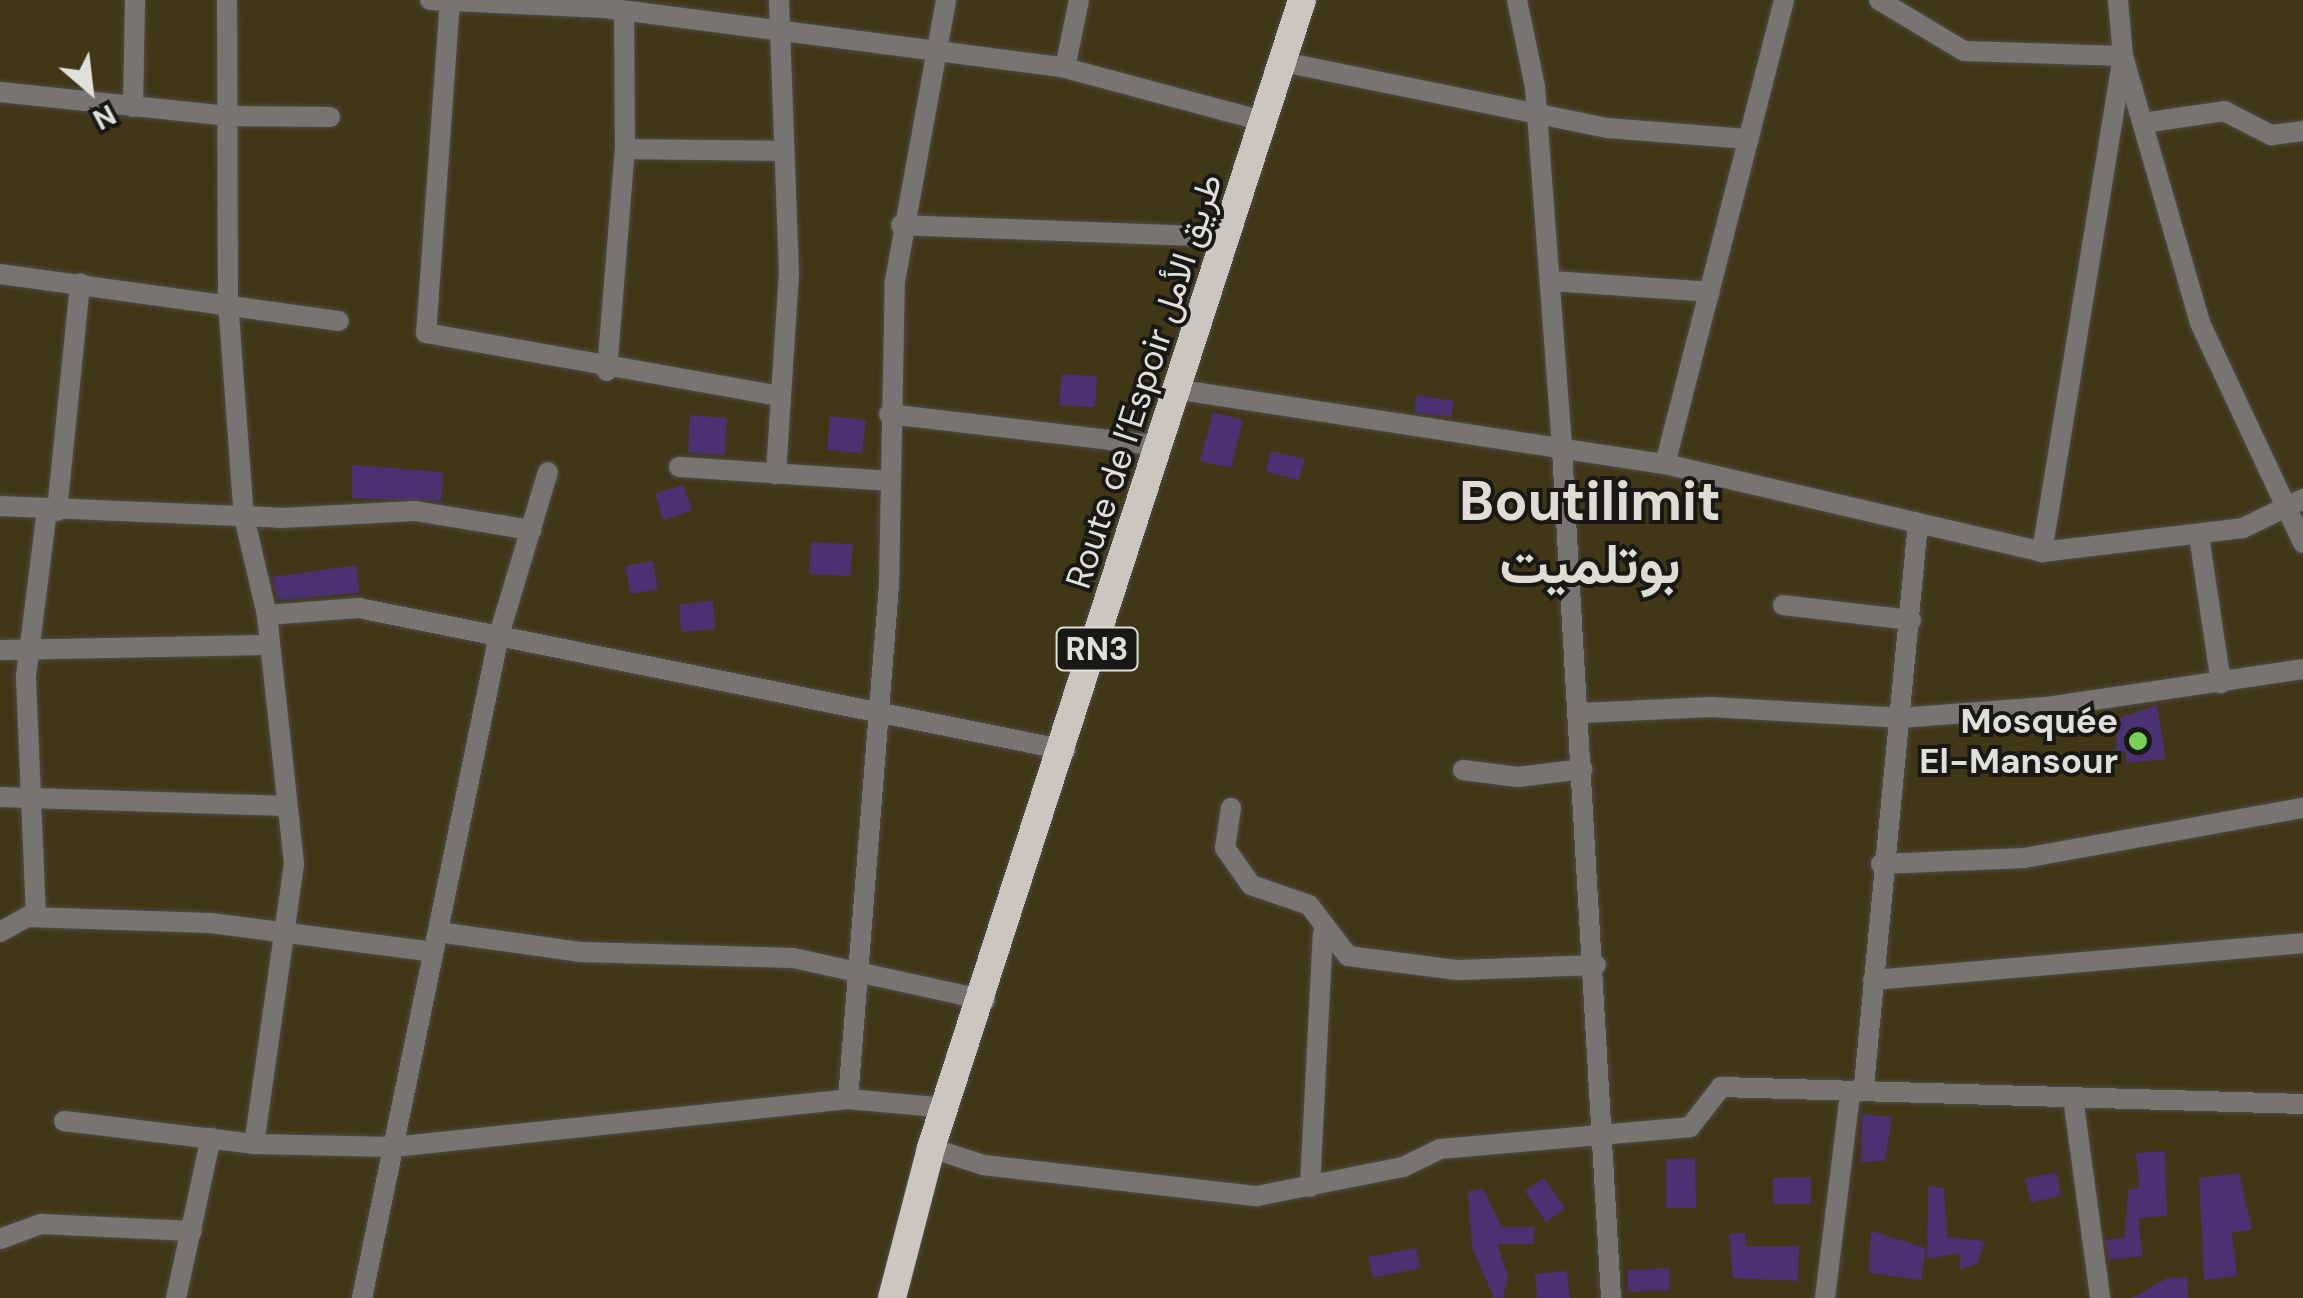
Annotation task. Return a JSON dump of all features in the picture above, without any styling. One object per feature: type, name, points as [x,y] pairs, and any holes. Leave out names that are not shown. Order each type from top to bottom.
[{"type":"highway","name":"Route de l’Espoir طريق الأمل","points":[[892,1298],[931,1148],[985,1000],[1066,750],[1302,0]]},
{"type":"street","points":[[132,107],[135,0]]},
{"type":"street","points":[[227,0],[229,311],[244,517],[267,616],[294,864],[254,1144]]},
{"type":"street","points":[[776,474],[789,274],[776,32],[779,0]]},
{"type":"street","points":[[848,1099],[862,970],[901,225],[946,0]]},
{"type":"street","points":[[1065,68],[1078,0]]},
{"type":"street","points":[[1516,0],[1536,110],[1550,281],[1596,964],[1600,1137],[1611,1298]]},
{"type":"street","points":[[1664,464],[1784,0]]},
{"type":"street","points":[[1880,0],[1964,51],[2123,56]]},
{"type":"street","points":[[2118,0],[2123,56],[2200,324],[2294,503],[2303,542]]},
{"type":"street","points":[[780,396],[607,371],[426,333],[444,1],[624,10],[1065,68],[1266,122]]},
{"type":"street","points":[[607,371],[625,149],[624,10]]},
{"type":"street","points":[[2042,552],[2123,56]]},
{"type":"street","points":[[1283,62],[1536,110],[1608,128],[1749,138]]},
{"type":"street","points":[[0,92],[228,116],[330,116]]},
{"type":"street","points":[[2143,123],[2224,112],[2271,135],[2303,131]]},
{"type":"street","points":[[625,149],[782,151]]},
{"type":"street","points":[[901,225],[1230,237]]},
{"type":"street","points":[[0,274],[80,283],[229,311],[339,321]]},
{"type":"street","points":[[1550,281],[1710,292]]},
{"type":"street","points":[[36,916],[29,796],[29,650],[52,510],[80,283]]},
{"type":"street","points":[[1180,390],[1664,464],[2042,552],[2199,536],[2294,503]]},
{"type":"street","points":[[889,414],[1161,446]]},
{"type":"street","points":[[679,467],[889,481]]},
{"type":"street","points":[[362,1298],[499,636],[548,472]]},
{"type":"street","points":[[0,506],[244,517],[414,510],[530,530]]},
{"type":"street","points":[[1825,1298],[1850,1095],[1864,1084],[1881,864],[1911,620],[1918,523]]},
{"type":"street","points":[[2199,536],[2221,683]]},
{"type":"street","points":[[1783,605],[1911,620]]},
{"type":"street","points":[[267,616],[359,608],[1066,750]]},
{"type":"street","points":[[0,650],[268,645]]},
{"type":"street","points":[[1580,713],[1711,707],[1900,718],[2221,683],[2303,669]]},
{"type":"street","points":[[1463,770],[1518,777],[1583,769]]},
{"type":"street","points":[[0,797],[286,806]]},
{"type":"street","points":[[1231,808],[1225,848],[1250,884],[1310,905],[1323,934],[1348,956],[1388,966],[1596,964]]},
{"type":"street","points":[[1881,864],[2024,858],[2303,808]]},
{"type":"street","points":[[0,932],[36,916],[211,923],[286,938],[435,942],[862,970],[985,1000]]},
{"type":"street","points":[[1310,1187],[1323,934]]},
{"type":"street","points":[[1873,980],[2303,943]]},
{"type":"street","points":[[931,1148],[983,1165],[1190,1193],[1310,1187],[1440,1149],[1690,1127],[1721,1087],[1850,1095],[2303,1104]]},
{"type":"street","points":[[2073,1097],[2100,1298]]},
{"type":"street","points":[[64,1121],[254,1144],[393,1147],[848,1099],[946,1108]]},
{"type":"street","points":[[176,1298],[211,1138]]},
{"type":"street","points":[[0,1239],[41,1224],[192,1231]]},
{"type":"sand","points":[[0,0],[2303,0],[2303,1298],[0,1298]]},
{"type":"building","points":[[1062,374],[1097,376],[1095,407],[1059,405]]},
{"type":"building","points":[[1417,395],[1454,401],[1451,417],[1414,412]]},
{"type":"building","points":[[1213,412],[1243,420],[1231,468],[1200,461]]},
{"type":"building","points":[[690,415],[727,418],[725,455],[688,453]]},
{"type":"building","points":[[830,416],[866,420],[862,453],[827,450]]},
{"type":"building","points":[[1271,451],[1305,459],[1299,480],[1266,472]]},
{"type":"building","points":[[352,465],[443,472],[441,501],[352,498]]},
{"type":"building","points":[[684,485],[692,511],[663,520],[655,493]]},
{"type":"building","points":[[811,542],[853,544],[850,576],[809,574]]},
{"type":"building","points":[[653,561],[658,589],[631,594],[625,566]]},
{"type":"building","points":[[357,565],[359,593],[278,600],[272,577]]},
{"type":"building","points":[[713,601],[715,629],[681,632],[679,604]]},
{"type":"building","name":"Mosquée El-Mansour","points":[[2157,705],[2166,759],[2127,763],[2125,751],[2115,753],[2119,718]]},
{"type":"building","points":[[1862,1114],[1892,1117],[1885,1161],[1861,1162]]},
{"type":"building","points":[[2165,1151],[2167,1216],[2138,1218],[2143,1256],[2109,1260],[2106,1240],[2125,1237],[2128,1189],[2139,1188],[2136,1153]]},
{"type":"building","points":[[1695,1158],[1696,1208],[1666,1208],[1666,1159]]},
{"type":"building","points":[[2056,1172],[2061,1195],[2031,1203],[2025,1179]]},
{"type":"building","points":[[2239,1173],[2252,1230],[2232,1232],[2237,1276],[2204,1280],[2199,1178]]},
{"type":"building","points":[[1811,1177],[1811,1204],[1773,1204],[1773,1178]]},
{"type":"building","points":[[1544,1178],[1565,1208],[1546,1222],[1525,1191]]},
{"type":"building","points":[[1928,1186],[1944,1188],[1947,1237],[1985,1241],[1977,1264],[1960,1269],[1960,1253],[1927,1259]]},
{"type":"building","points":[[1483,1189],[1502,1227],[1534,1227],[1534,1244],[1497,1244],[1508,1276],[1503,1298],[1494,1298],[1472,1247],[1468,1191]]},
{"type":"building","points":[[1871,1231],[1926,1248],[1921,1280],[1869,1273]]},
{"type":"building","points":[[1745,1233],[1746,1246],[1799,1246],[1798,1281],[1733,1278],[1729,1234]]},
{"type":"building","points":[[1416,1248],[1420,1268],[1373,1278],[1368,1257]]},
{"type":"building","points":[[1669,1268],[1670,1290],[1628,1292],[1627,1270]]},
{"type":"building","points":[[1567,1271],[1570,1298],[1537,1298],[1535,1274]]},
{"type":"building","points":[[2187,1277],[2188,1298],[2133,1298],[2167,1278]]},
{"type":"place","name":"Mosquée El-Mansour","points":[[2138,741]]},
{"type":"district","name":"Boutilimit بوتلميت","points":[[1590,532]]}]
